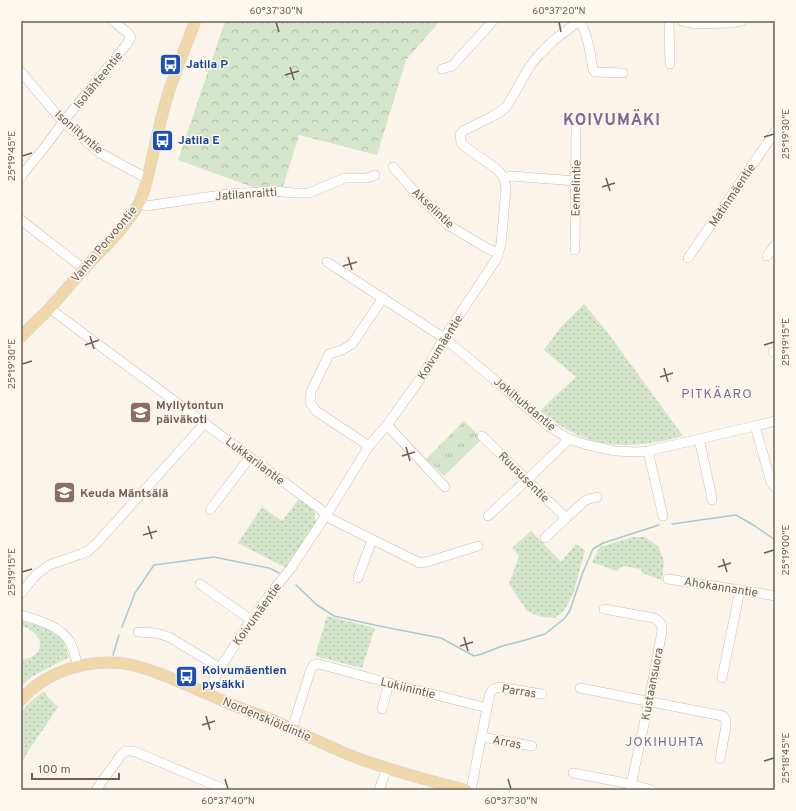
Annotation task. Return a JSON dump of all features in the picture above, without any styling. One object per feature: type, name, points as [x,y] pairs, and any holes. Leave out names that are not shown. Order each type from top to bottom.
[{"type":"main road","name":"Vanha Porvoontie","points":[[21,337],[97,256],[123,226],[138,204],[148,179],[166,101],[195,21]]},
{"type":"main road","name":"Nordenskiöldintie","points":[[21,700],[42,682],[65,670],[93,663],[113,662],[127,664],[167,676],[348,754],[387,768],[466,790]]},
{"type":"street","name":"Isolähteentie","points":[[21,176],[127,44],[131,37],[113,21]]},
{"type":"street","points":[[442,69],[452,66],[492,21]]},
{"type":"street","points":[[576,180],[511,176],[504,178],[498,170],[464,146],[461,142],[460,136],[463,131],[500,112],[507,106],[530,66],[539,55],[548,45],[579,21],[587,37],[593,69],[596,72],[623,73]]},
{"type":"street","points":[[669,21],[670,64]]},
{"type":"street","points":[[682,21],[696,24],[730,23],[742,21]]},
{"type":"street","name":"Isoniityntie","points":[[21,72],[63,122],[100,152],[148,179]]},
{"type":"street","name":"Eemelintie","points":[[575,250],[576,126]]},
{"type":"street","name":"Matinmäentie","points":[[688,258],[775,132]]},
{"type":"street","name":"Akselintie","points":[[393,167],[413,190],[448,225],[488,249],[498,253]]},
{"type":"street","name":"Jatilanraitti","points":[[138,204],[146,206],[221,195],[274,191],[294,193],[309,192],[345,178],[367,178],[375,175]]},
{"type":"street","name":"Koivumäentie","points":[[207,694],[220,668],[251,620],[291,568],[370,446],[387,426],[423,375],[444,338],[494,261],[501,244],[506,189],[504,178]]},
{"type":"street","points":[[21,220],[84,269]]},
{"type":"street","points":[[767,256],[775,246]]},
{"type":"street","name":"Jokihuhdantie","points":[[327,262],[444,338],[548,426],[569,439],[615,451],[638,452],[648,451],[775,421]]},
{"type":"street","points":[[370,446],[316,411],[310,402],[311,392],[329,354],[342,350],[352,344],[383,298]]},
{"type":"street","name":"Lukkarilantie","points":[[49,308],[319,508],[331,519],[420,563],[478,546]]},
{"type":"street","points":[[21,593],[36,575],[49,565],[88,551],[96,544],[205,423]]},
{"type":"street","points":[[387,426],[445,487]]},
{"type":"street","points":[[755,426],[771,482],[775,487]]},
{"type":"street","name":"Ruususentie","points":[[482,436],[566,518]]},
{"type":"street","points":[[488,516],[569,439]]},
{"type":"street","points":[[700,439],[712,500]]},
{"type":"street","points":[[648,451],[663,516]]},
{"type":"street","points":[[210,510],[250,458]]},
{"type":"street","points":[[545,538],[586,500],[597,497]]},
{"type":"street","points":[[358,578],[372,540]]},
{"type":"street","name":"Ahokannantie","points":[[668,579],[775,596]]},
{"type":"street","points":[[200,584],[251,620]]},
{"type":"street","points":[[722,678],[740,590]]},
{"type":"street","name":"Kustaansuora","points":[[604,609],[654,618],[659,620],[662,624],[649,701],[630,787]]},
{"type":"street","points":[[21,615],[37,619],[58,630],[65,636],[70,643],[78,666]]},
{"type":"street","points":[[138,632],[156,633],[169,637],[190,648],[220,668]]},
{"type":"street","name":"Lukiinintie","points":[[292,729],[308,675],[314,665],[319,664],[488,708]]},
{"type":"street","points":[[382,709],[389,683]]},
{"type":"street","name":"Parras","points":[[488,708],[490,693],[493,689],[499,686],[542,694]]},
{"type":"street","points":[[580,688],[723,716],[726,720],[726,726],[720,759]]},
{"type":"street","points":[[471,790],[488,708]]},
{"type":"street","name":"Arras","points":[[482,737],[532,746]]},
{"type":"street","points":[[96,790],[125,751],[136,752],[226,790]]},
{"type":"street","points":[[379,790],[387,768]]},
{"type":"street","points":[[573,773],[630,787],[651,790]]},
{"type":"green space","points":[[225,21],[440,21],[406,60],[377,155],[299,135],[280,197],[178,160]]},
{"type":"green space","points":[[584,304],[608,333],[683,436],[645,444],[607,444],[576,435],[560,426],[540,411],[576,377],[544,350],[560,328]]},
{"type":"green space","points":[[464,421],[482,439],[444,476],[426,459]]},
{"type":"green space","points":[[299,499],[314,510],[316,524],[286,568],[238,543],[262,507],[282,521]]},
{"type":"green space","points":[[531,531],[561,562],[576,544],[585,551],[573,594],[564,611],[555,618],[541,617],[527,611],[509,584],[519,556],[512,548]]},
{"type":"green space","points":[[633,537],[645,537],[658,546],[664,561],[662,580],[642,573],[641,569],[623,566],[616,571],[592,562],[600,547]]},
{"type":"green space","points":[[327,616],[375,628],[362,668],[315,656]]},
{"type":"green space","points":[[21,621],[38,626],[56,634],[64,642],[69,657],[31,677],[21,686],[21,660],[33,656],[38,651],[40,641],[38,637],[29,629],[21,626]]},
{"type":"green space","points":[[44,691],[58,707],[21,764],[21,712]]},
{"type":"waterway","points":[[672,524],[736,515],[775,540]]},
{"type":"waterway","points":[[296,585],[317,605],[334,616],[441,638],[474,656],[502,646],[545,634],[565,618],[570,610],[583,572],[593,549],[603,543],[659,525]]},
{"type":"waterway","points":[[122,627],[135,593],[154,565],[214,557],[269,568],[279,573]]},
{"type":"waterway","points":[[113,655],[119,635]]},
{"type":"place","name":"Jatila P","points":[[171,64]]},
{"type":"place","name":"Jatila E","points":[[163,140]]},
{"type":"place","name":"Myllytontun päiväkoti","points":[[140,412]]},
{"type":"place","name":"Keuda Mäntsälä","points":[[65,493]]},
{"type":"place","name":"Koivumäentien pysäkki","points":[[186,677]]},
{"type":"district","name":"KOIVUMÄKI","points":[[612,119]]},
{"type":"district","name":"PITKÄARO","points":[[717,393]]},
{"type":"district","name":"JOKIHUHTA","points":[[665,741]]}]
